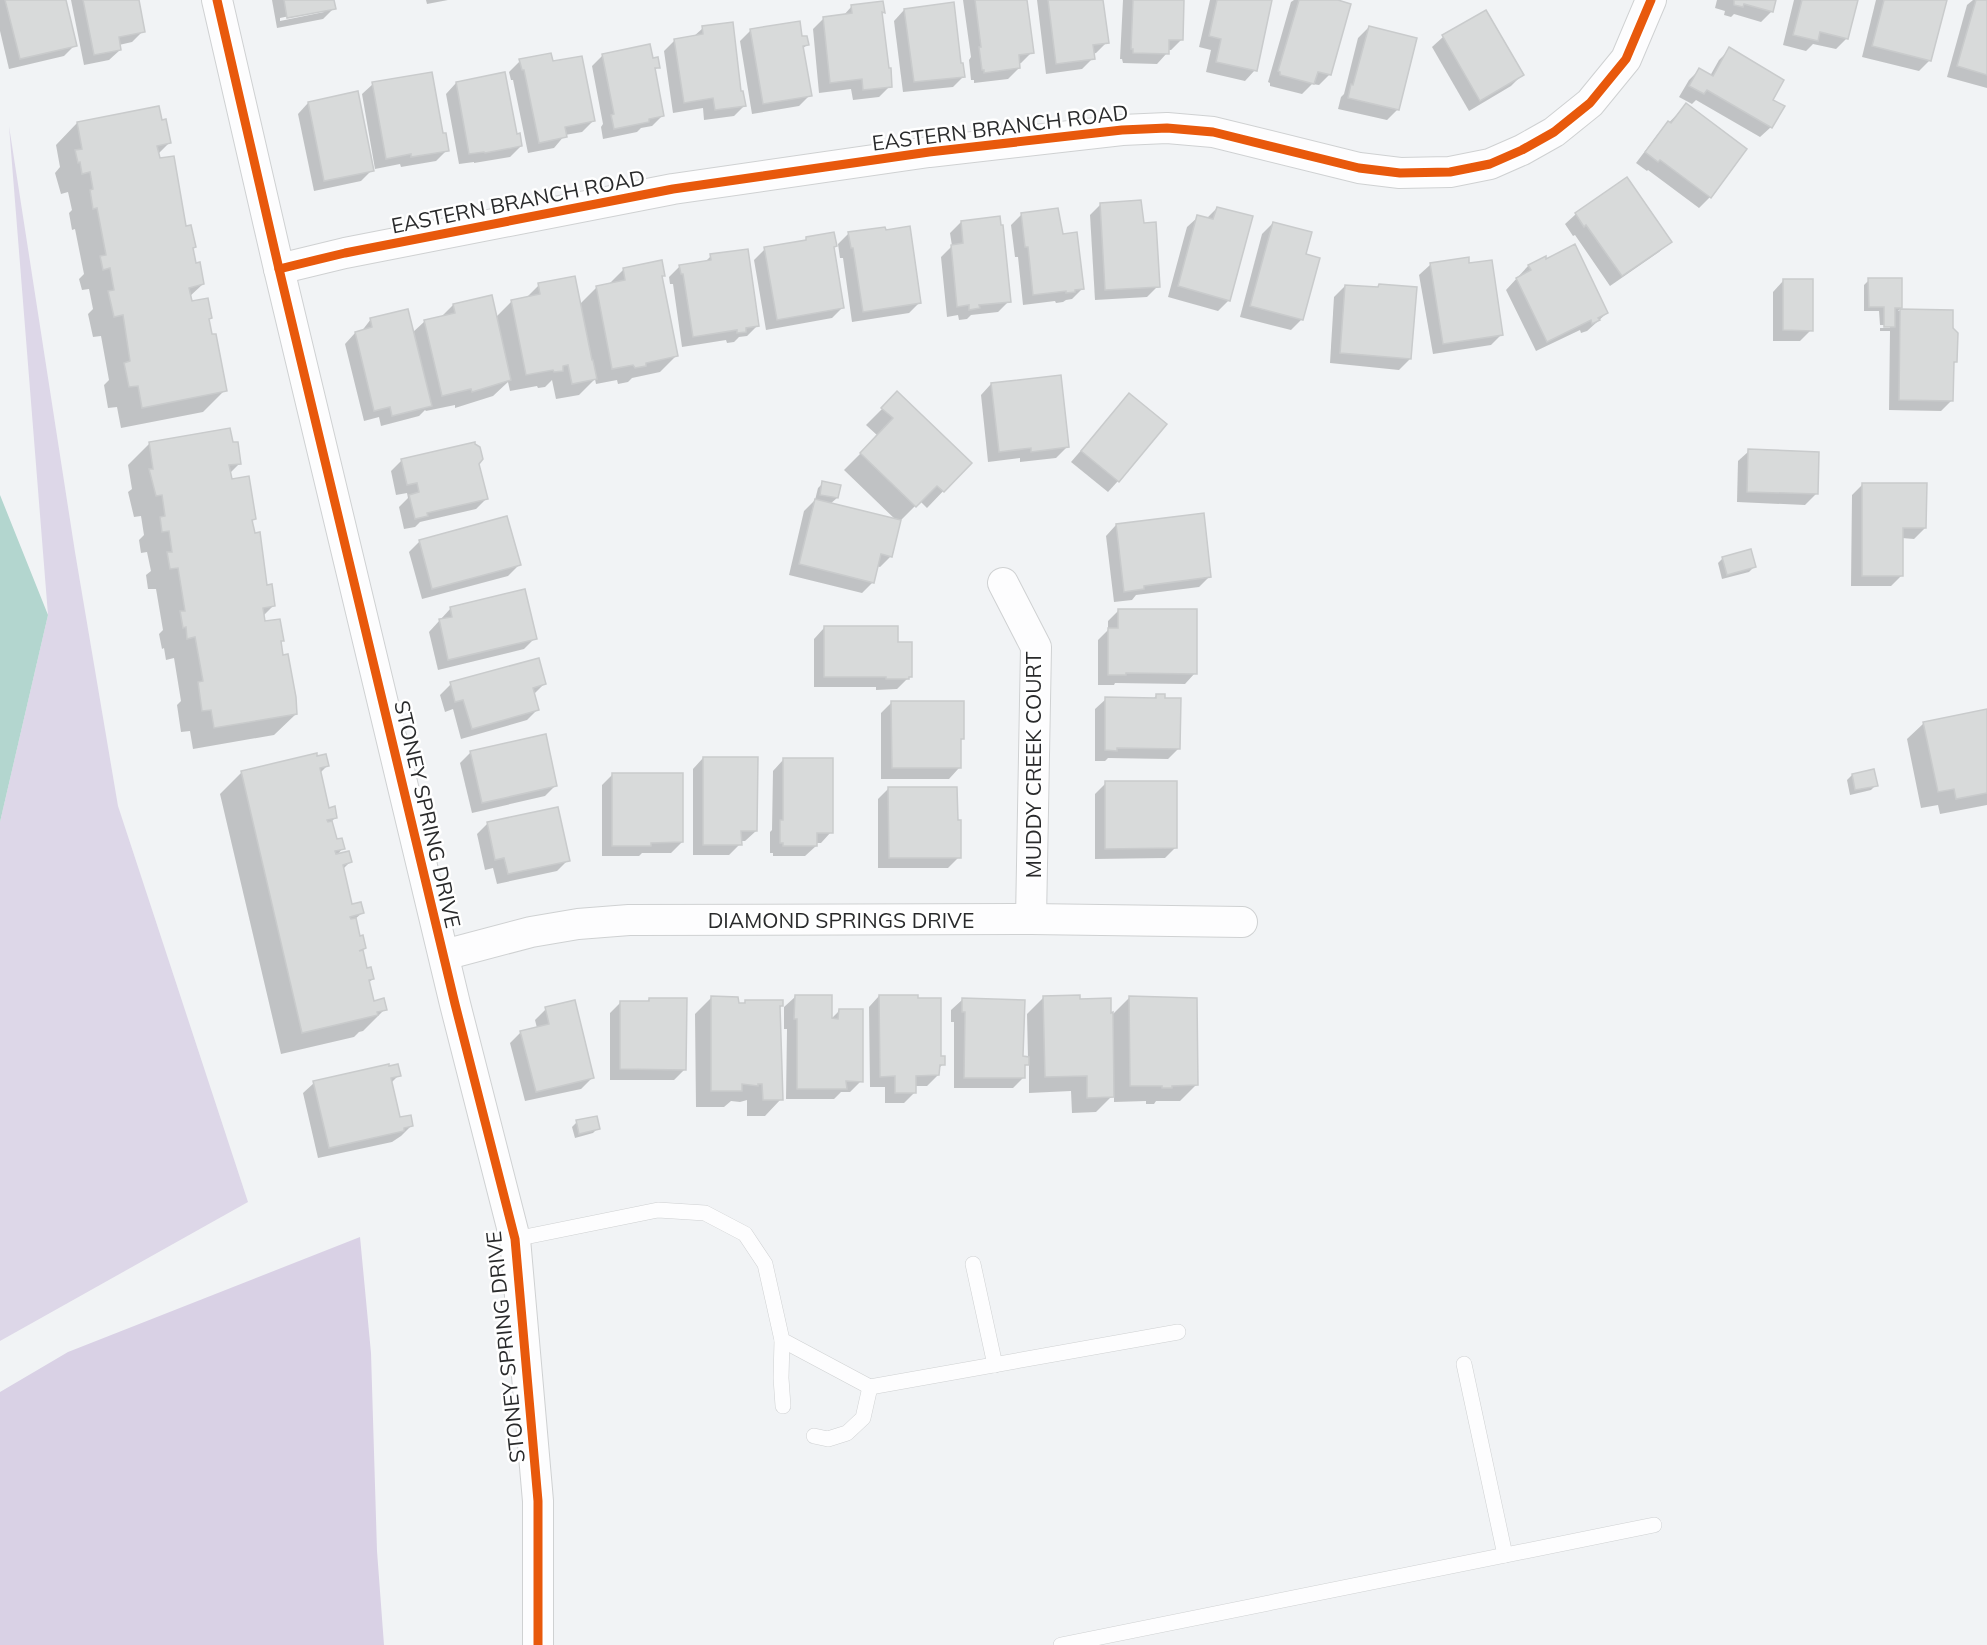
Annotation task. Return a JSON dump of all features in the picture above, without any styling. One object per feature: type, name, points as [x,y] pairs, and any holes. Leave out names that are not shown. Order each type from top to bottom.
[{"type":"street","name":"STONEY SPRING DRIVE","points":[[218,0],[279,268],[444,955],[515,1239],[538,1501],[538,1645]]},
{"type":"street","name":"EASTERN BRANCH ROAD","points":[[279,268],[673,189],[929,152],[1122,130],[1167,128],[1213,132],[1359,168],[1400,173],[1450,172],[1490,164],[1522,150],[1554,132],[1590,103],[1626,59],[1651,0]]},
{"type":"street","name":"MUDDY CREEK COURT","points":[[1003,583],[1036,647],[1031,919]]},
{"type":"street","name":"DIAMOND SPRINGS DRIVE","points":[[444,955],[531,932],[578,924],[629,920],[1031,919],[1242,922]]},
{"type":"lane","points":[[515,1239],[658,1210],[705,1213],[745,1234],[765,1264],[782,1340],[783,1406]]},
{"type":"lane","points":[[973,1264],[995,1365]]},
{"type":"lane","points":[[782,1340],[870,1387],[1178,1332]]},
{"type":"lane","points":[[1464,1364],[1505,1555]]},
{"type":"lane","points":[[814,1436],[828,1439],[848,1433],[863,1418],[870,1387]]},
{"type":"lane","points":[[1061,1645],[1654,1525]]},
{"type":"shaded area","points":[[9,126],[75,552],[118,806],[248,1202],[0,1341],[0,822],[48,615]]},
{"type":"shaded area","points":[[0,495],[48,615],[0,822]]},
{"type":"shaded area","points":[[360,1237],[371,1353],[377,1551],[384,1645],[0,1645],[0,1392],[68,1352]]},
{"type":"building","points":[[5,0],[66,0],[77,46],[20,59]]},
{"type":"building","points":[[83,0],[139,0],[145,32],[119,37],[121,50],[94,55]]},
{"type":"building","points":[[284,0],[334,0],[336,9],[287,18]]},
{"type":"building","points":[[975,0],[1027,0],[1034,53],[1019,55],[1020,68],[984,73],[982,70]]},
{"type":"building","points":[[1048,0],[1103,0],[1109,43],[1093,45],[1095,59],[1056,64]]},
{"type":"building","points":[[1133,0],[1184,0],[1183,40],[1169,40],[1169,54],[1133,53],[1131,49]]},
{"type":"building","points":[[1217,0],[1272,0],[1257,71],[1216,62],[1221,39],[1209,36]]},
{"type":"building","points":[[1299,0],[1338,0],[1351,4],[1331,75],[1318,72],[1314,84],[1280,75],[1278,71]]},
{"type":"building","points":[[1734,0],[1776,0],[1773,12],[1744,4],[1743,7],[1734,5]]},
{"type":"building","points":[[1802,0],[1858,0],[1848,39],[1820,32],[1818,41],[1793,35]]},
{"type":"building","points":[[1884,0],[1947,0],[1931,61],[1872,46]]},
{"type":"building","points":[[1976,0],[1987,0],[1987,75],[1957,66]]},
{"type":"building","points":[[883,1],[885,13],[882,12],[892,87],[863,90],[862,79],[830,83],[823,17],[852,13],[851,5]]},
{"type":"building","points":[[954,2],[961,63],[963,63],[965,77],[914,82],[904,9]]},
{"type":"building","points":[[1486,10],[1524,75],[1480,101],[1442,35]]},
{"type":"building","points":[[800,21],[802,36],[807,36],[809,45],[803,46],[812,96],[763,104],[750,29]]},
{"type":"building","points":[[733,22],[741,91],[743,91],[746,106],[715,110],[713,98],[684,103],[674,39],[703,34],[702,26]]},
{"type":"building","points":[[1369,26],[1417,38],[1399,110],[1348,98]]},
{"type":"building","points":[[650,44],[653,58],[658,57],[660,68],[655,68],[664,116],[649,119],[649,122],[614,129],[611,115],[614,114],[602,54]]},
{"type":"building","points":[[1729,47],[1784,80],[1773,100],[1785,106],[1772,128],[1707,90],[1704,94],[1689,86],[1699,68],[1713,76]]},
{"type":"building","points":[[551,53],[553,61],[582,56],[595,121],[565,127],[567,137],[539,143],[524,70],[522,70],[519,59]]},
{"type":"building","points":[[432,72],[443,133],[446,133],[449,151],[411,157],[411,154],[386,159],[372,82]]},
{"type":"building","points":[[505,72],[517,134],[520,133],[522,146],[469,154],[456,82]]},
{"type":"building","points":[[358,91],[374,171],[324,181],[308,102]]},
{"type":"building","points":[[1686,103],[1747,149],[1711,198],[1660,160],[1658,162],[1645,152],[1668,121],[1671,123]]},
{"type":"building","points":[[159,106],[162,120],[166,119],[171,143],[157,146],[160,158],[174,156],[186,226],[191,225],[196,247],[193,248],[196,263],[200,262],[204,284],[189,288],[192,301],[208,298],[212,334],[216,334],[227,391],[142,408],[138,386],[129,387],[124,363],[130,361],[123,315],[114,317],[108,291],[114,290],[110,268],[103,270],[100,256],[106,255],[97,208],[93,209],[90,172],[82,174],[75,150],[82,149],[77,122]]},
{"type":"building","points":[[1627,177],[1672,242],[1622,276],[1575,213]]},
{"type":"building","points":[[1141,200],[1144,223],[1156,222],[1160,287],[1105,290],[1100,203]]},
{"type":"building","points":[[1217,207],[1253,216],[1230,301],[1178,286],[1197,215],[1213,219]]},
{"type":"building","points":[[1058,208],[1063,234],[1077,232],[1084,289],[1075,290],[1075,292],[1033,295],[1028,247],[1025,247],[1021,213]]},
{"type":"building","points":[[1000,216],[1001,225],[1003,225],[1011,302],[979,305],[980,308],[969,310],[969,305],[957,307],[951,245],[963,243],[961,221]]},
{"type":"building","points":[[1273,222],[1312,232],[1306,254],[1320,258],[1303,320],[1250,306]]},
{"type":"building","points":[[910,226],[921,303],[863,312],[853,248],[851,248],[848,232]]},
{"type":"building","points":[[834,232],[837,246],[834,247],[844,308],[777,320],[764,247],[806,240],[806,237]]},
{"type":"building","points":[[1575,244],[1608,313],[1592,324],[1591,320],[1547,342],[1516,278],[1531,270],[1528,265],[1546,256],[1546,259]]},
{"type":"building","points":[[748,249],[759,326],[746,328],[746,332],[737,333],[737,330],[693,337],[683,274],[681,274],[679,265],[711,260],[710,254]]},
{"type":"building","points":[[1469,257],[1469,263],[1492,260],[1503,335],[1443,344],[1430,263]]},
{"type":"building","points":[[662,260],[665,276],[662,276],[678,356],[646,363],[646,366],[635,368],[633,365],[612,369],[596,286],[625,280],[623,268]]},
{"type":"building","points":[[575,276],[597,379],[572,384],[568,365],[563,366],[563,371],[554,372],[553,370],[526,375],[511,300],[540,294],[538,283]]},
{"type":"building","points":[[1868,278],[1902,278],[1902,308],[1895,308],[1895,327],[1884,327],[1884,307],[1869,307]]},
{"type":"building","points":[[1783,279],[1813,279],[1813,331],[1783,330]]},
{"type":"building","points":[[1379,284],[1417,287],[1411,359],[1340,353],[1345,285],[1378,287]]},
{"type":"building","points":[[492,295],[511,380],[472,392],[471,389],[442,396],[424,320],[455,313],[453,304]]},
{"type":"building","points":[[408,309],[432,406],[392,416],[390,407],[374,411],[355,332],[372,327],[370,318]]},
{"type":"building","points":[[1900,309],[1953,310],[1953,328],[1958,333],[1957,362],[1954,362],[1953,401],[1899,400]]},
{"type":"building","points":[[1061,375],[1069,447],[1031,452],[1031,448],[999,452],[991,383]]},
{"type":"building","points":[[897,391],[972,463],[944,492],[937,486],[916,507],[860,453],[893,418],[881,408]]},
{"type":"building","points":[[1129,393],[1167,424],[1119,482],[1081,451]]},
{"type":"building","points":[[230,428],[233,442],[238,442],[241,464],[229,465],[232,479],[249,476],[256,519],[252,520],[255,533],[260,532],[267,585],[272,584],[275,606],[263,608],[265,621],[280,619],[284,641],[281,641],[283,655],[288,654],[297,714],[214,728],[211,710],[202,711],[198,682],[203,681],[195,637],[187,639],[186,627],[183,628],[180,611],[185,611],[178,568],[170,569],[167,552],[172,552],[169,531],[162,532],[160,517],[165,516],[162,495],[156,496],[149,469],[153,469],[149,442]]},
{"type":"building","points":[[475,442],[480,447],[483,459],[479,464],[488,499],[427,513],[428,516],[415,519],[409,495],[419,492],[417,483],[407,485],[401,459]]},
{"type":"building","points":[[1748,449],[1819,452],[1818,494],[1747,492]]},
{"type":"building","points":[[822,481],[841,485],[838,498],[820,495]]},
{"type":"building","points":[[1862,483],[1927,483],[1926,528],[1903,528],[1903,576],[1862,576]]},
{"type":"building","points":[[815,499],[901,520],[892,557],[881,554],[874,583],[799,564]]},
{"type":"building","points":[[1204,513],[1211,577],[1144,586],[1144,589],[1124,592],[1116,524]]},
{"type":"building","points":[[507,516],[521,565],[432,589],[419,540]]},
{"type":"building","points":[[1751,549],[1756,567],[1727,575],[1722,557]]},
{"type":"building","points":[[525,589],[537,639],[448,660],[439,619],[452,617],[450,607]]},
{"type":"building","points":[[1118,609],[1197,609],[1197,674],[1108,675],[1108,628],[1118,628]]},
{"type":"building","points":[[824,626],[898,626],[898,642],[912,642],[912,677],[886,679],[886,677],[824,677]]},
{"type":"building","points":[[539,658],[546,684],[533,688],[539,710],[472,729],[463,700],[455,702],[450,682]]},
{"type":"building","points":[[1156,694],[1165,694],[1165,698],[1181,698],[1180,749],[1117,748],[1117,751],[1105,750],[1105,697],[1156,698]]},
{"type":"building","points":[[891,701],[964,701],[961,768],[892,768]]},
{"type":"building","points":[[1987,709],[1987,793],[1956,799],[1954,789],[1938,792],[1923,722]]},
{"type":"building","points":[[546,734],[557,786],[482,803],[470,751]]},
{"type":"building","points":[[317,753],[317,756],[326,754],[329,766],[320,768],[329,808],[335,806],[337,818],[327,820],[332,821],[337,839],[342,838],[345,849],[335,851],[336,854],[349,851],[352,862],[343,865],[352,904],[361,902],[364,913],[350,917],[351,919],[356,918],[360,936],[363,935],[366,948],[359,951],[363,950],[367,968],[371,967],[374,979],[369,980],[374,1001],[384,998],[387,1010],[377,1012],[378,1015],[302,1033],[241,771]]},
{"type":"building","points":[[703,757],[758,757],[757,831],[741,831],[742,845],[703,845]]},
{"type":"building","points":[[783,758],[833,758],[833,833],[817,833],[817,846],[783,846],[783,843],[780,843],[780,820],[783,820]]},
{"type":"building","points":[[1874,769],[1878,786],[1855,790],[1852,774]]},
{"type":"building","points":[[612,773],[683,773],[683,842],[651,843],[651,846],[612,846]]},
{"type":"building","points":[[1105,781],[1177,781],[1177,848],[1105,849]]},
{"type":"building","points":[[888,787],[957,787],[958,820],[961,820],[961,858],[889,858]]},
{"type":"building","points":[[558,807],[570,861],[508,874],[504,858],[495,860],[487,822]]},
{"type":"building","points":[[795,995],[832,995],[832,1018],[838,1019],[839,1009],[863,1009],[863,1082],[846,1081],[847,1089],[797,1089]]},
{"type":"building","points":[[879,995],[918,995],[918,998],[941,998],[941,1056],[945,1056],[945,1065],[940,1065],[939,1075],[916,1076],[916,1093],[895,1093],[895,1076],[880,1077]]},
{"type":"building","points":[[1080,995],[1080,999],[1111,998],[1114,1097],[1087,1098],[1087,1076],[1045,1077],[1043,996]]},
{"type":"building","points":[[711,996],[738,997],[739,1003],[745,1003],[745,1000],[783,1000],[783,1006],[780,1006],[783,1100],[763,1100],[762,1084],[758,1086],[742,1084],[742,1091],[711,1091]]},
{"type":"building","points":[[1129,996],[1197,998],[1198,1085],[1172,1086],[1172,1088],[1130,1086]]},
{"type":"building","points":[[649,998],[687,998],[686,1070],[620,1069],[620,1001],[649,1001]]},
{"type":"building","points":[[962,998],[1025,1000],[1023,1056],[1029,1057],[1029,1065],[1025,1065],[1025,1078],[964,1078],[965,1012],[962,1012]]},
{"type":"building","points":[[575,1000],[594,1078],[536,1092],[520,1031],[549,1024],[545,1007]]},
{"type":"building","points":[[389,1064],[389,1066],[398,1064],[401,1076],[391,1078],[400,1117],[411,1115],[413,1126],[404,1128],[404,1131],[329,1148],[313,1081]]},
{"type":"building","points":[[597,1116],[600,1129],[579,1134],[576,1120]]},
{"type":"cycle path","points":[[217,0],[455,1004],[515,1239],[538,1501],[538,1645]]},
{"type":"cycle path","points":[[279,269],[345,253],[673,189],[929,152],[1122,130],[1167,128],[1213,132],[1359,168],[1400,173],[1450,172],[1490,164],[1522,150],[1554,132],[1590,103],[1626,59],[1651,0]]}]
